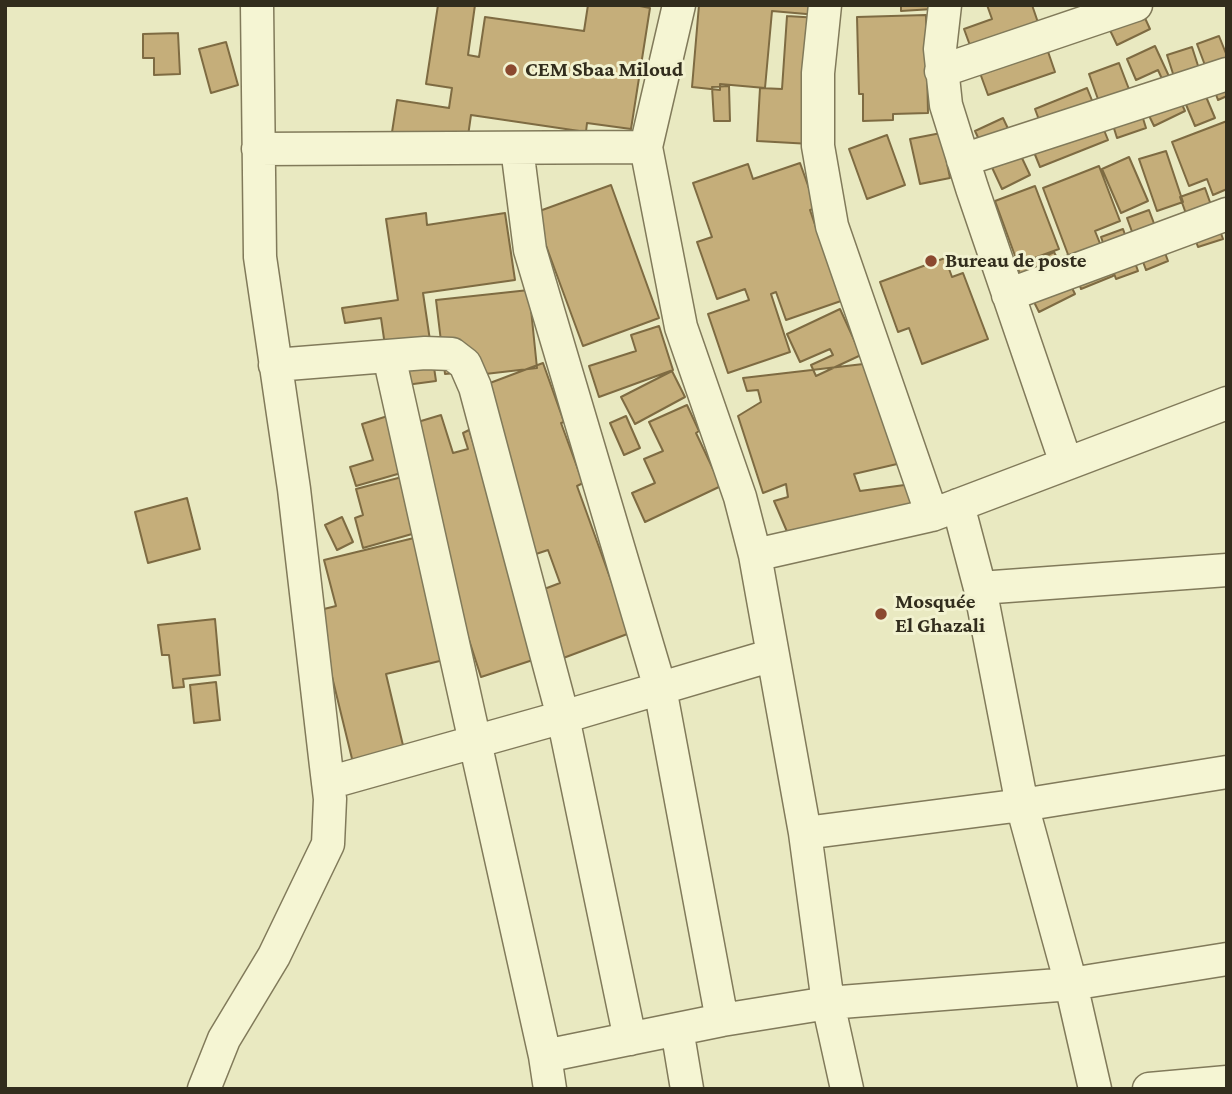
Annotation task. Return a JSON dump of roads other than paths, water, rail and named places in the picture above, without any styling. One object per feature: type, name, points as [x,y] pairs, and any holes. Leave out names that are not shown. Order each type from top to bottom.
[{"type":"street","points":[[204,1089],[224,1039],[274,956],[328,844],[330,799],[294,489],[260,257],[257,5]]},
{"type":"street","points":[[679,5],[646,147],[681,327],[740,497],[755,555],[805,833],[828,1003],[848,1089]]},
{"type":"street","points":[[825,5],[818,73],[818,146],[832,226],[945,510],[980,588],[1022,805],[1071,984],[1095,1089]]},
{"type":"street","points":[[945,5],[940,49],[946,105],[1066,463]]},
{"type":"street","points":[[941,71],[1136,5]]},
{"type":"street","points":[[963,160],[1227,74]]},
{"type":"street","points":[[258,149],[646,147]]},
{"type":"street","points":[[517,148],[530,250],[660,688],[722,1020]]},
{"type":"street","points":[[1008,295],[1227,214]]},
{"type":"street","points":[[275,365],[452,354],[465,363],[475,387],[563,717],[630,1039]]},
{"type":"street","points":[[389,356],[476,741],[550,1089]]},
{"type":"street","points":[[755,555],[945,510],[1227,403]]},
{"type":"street","points":[[980,588],[1227,570]]},
{"type":"street","points":[[328,783],[773,655]]},
{"type":"street","points":[[805,833],[1022,805],[1227,772]]},
{"type":"street","points":[[545,1056],[722,1020],[828,1003],[1071,984],[1227,959]]},
{"type":"street","points":[[677,1029],[687,1089]]},
{"type":"street","points":[[1149,1089],[1227,1082]]},
{"type":"place","name":"CEM Sbaa Miloud","points":[[511,70]]},
{"type":"place","name":"Bureau de poste","points":[[931,261]]},
{"type":"place","name":"Mosquée El Ghazali","points":[[881,614]]}]
